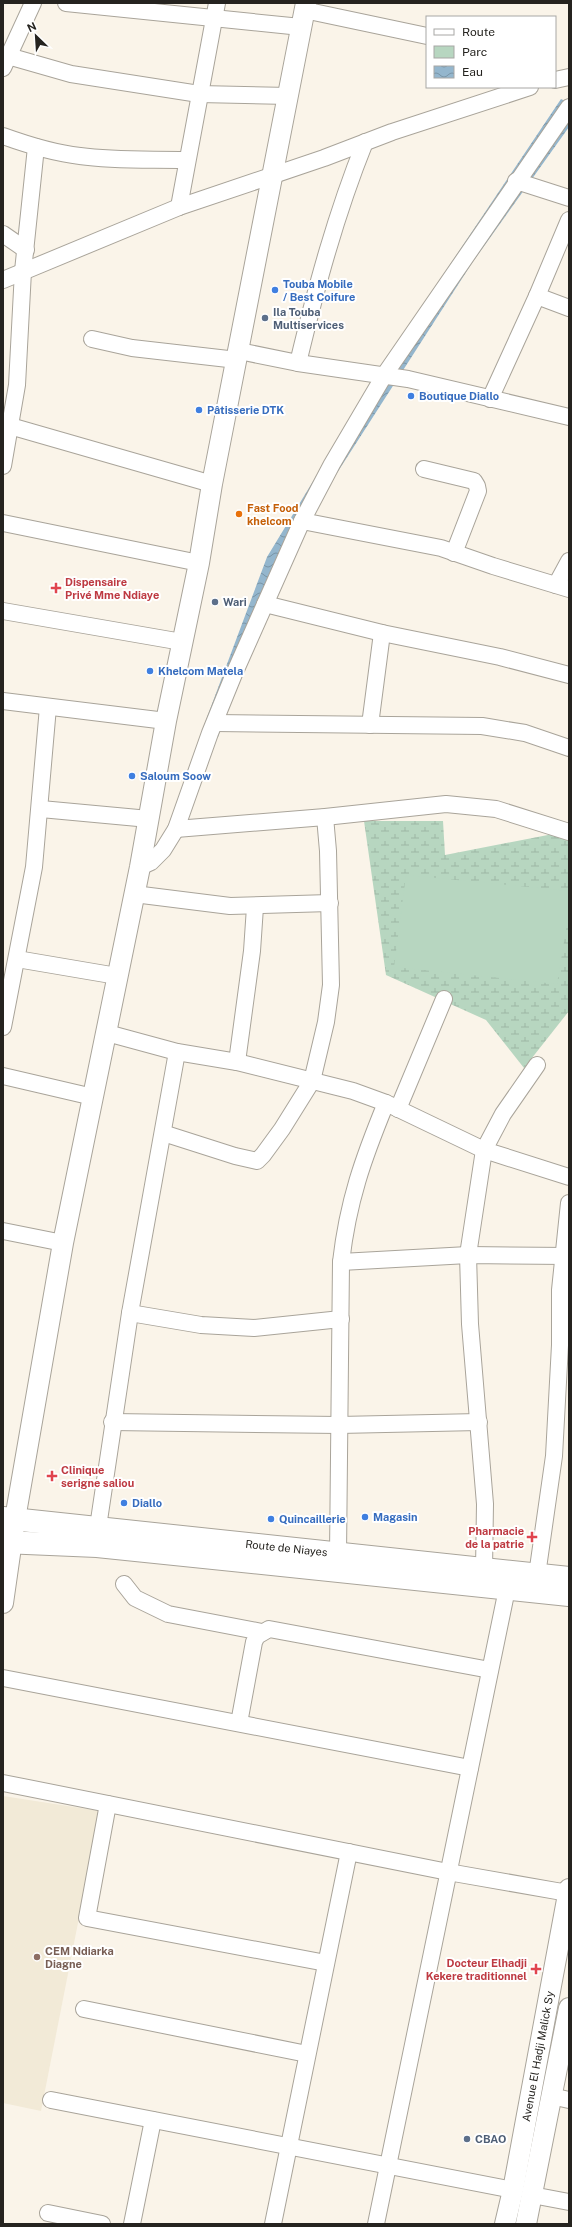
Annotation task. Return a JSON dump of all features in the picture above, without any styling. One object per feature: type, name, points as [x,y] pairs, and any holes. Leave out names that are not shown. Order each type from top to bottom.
[{"type":"main road","name":"Route de Niayes","points":[[9,1518],[338,1555],[569,1578]]},
{"type":"main road","name":"Route de Niayes","points":[[7,1543],[97,1546],[569,1595]]},
{"type":"street","points":[[33,3],[5,62],[199,94],[289,96]]},
{"type":"street","points":[[66,3],[303,13],[426,36]]},
{"type":"street","points":[[179,208],[186,160],[216,10]]},
{"type":"street","points":[[3,1603],[9,1518],[63,1243],[140,867],[166,721],[199,563],[212,484],[272,175],[289,96],[303,13]]},
{"type":"street","points":[[556,80],[569,76]]},
{"type":"street","points":[[3,280],[179,208],[491,98],[526,88]]},
{"type":"street","points":[[140,867],[151,862],[163,850],[176,829],[215,724],[265,604],[302,521],[332,464],[385,374],[516,181],[569,107]]},
{"type":"street","points":[[3,136],[36,147],[79,156],[114,159],[186,160]]},
{"type":"street","points":[[298,364],[326,255],[365,142]]},
{"type":"street","points":[[3,466],[17,385],[23,271],[36,147]]},
{"type":"street","points":[[516,181],[569,198]]},
{"type":"street","points":[[490,399],[537,296],[569,220]]},
{"type":"street","points":[[3,234],[26,250]]},
{"type":"street","points":[[537,296],[569,308]]},
{"type":"street","points":[[92,339],[132,348],[238,355],[298,364],[385,374],[569,417]]},
{"type":"street","points":[[10,426],[212,484]]},
{"type":"street","points":[[424,470],[474,481],[478,486],[478,492],[454,553]]},
{"type":"street","points":[[302,521],[433,546],[563,587],[569,561]]},
{"type":"street","points":[[3,523],[199,563]]},
{"type":"street","points":[[265,604],[382,633],[500,657],[569,675]]},
{"type":"street","points":[[3,611],[182,642]]},
{"type":"street","points":[[370,725],[382,633]]},
{"type":"street","points":[[3,701],[166,721]]},
{"type":"street","points":[[3,1027],[34,867],[41,809],[48,707]]},
{"type":"street","points":[[215,724],[439,724],[503,728],[525,732],[569,748]]},
{"type":"street","points":[[176,829],[325,817],[446,804],[496,809],[569,832]]},
{"type":"street","points":[[41,809],[149,819]]},
{"type":"street","points":[[163,1133],[257,1161],[278,1134],[312,1081],[319,1055],[330,998],[330,903],[325,817]]},
{"type":"street","points":[[134,894],[208,904],[255,907],[330,903]]},
{"type":"street","points":[[236,1062],[252,952],[255,907]]},
{"type":"street","points":[[17,959],[117,976]]},
{"type":"street","points":[[338,1555],[341,1262],[347,1223],[359,1170],[444,999]]},
{"type":"street","points":[[106,1033],[177,1052],[236,1062],[353,1091],[392,1106],[484,1150],[569,1177]]},
{"type":"street","points":[[98,1527],[112,1422],[130,1313],[177,1052]]},
{"type":"street","points":[[484,1570],[485,1504],[470,1324],[468,1254],[484,1150],[503,1114],[537,1065]]},
{"type":"street","points":[[3,1076],[93,1097]]},
{"type":"street","points":[[537,1575],[553,1469],[565,1345],[560,1290],[566,1256],[569,1203]]},
{"type":"street","points":[[3,1231],[63,1243]]},
{"type":"street","points":[[341,1262],[468,1254],[566,1256]]},
{"type":"street","points":[[130,1313],[201,1325],[254,1328],[291,1326],[341,1319]]},
{"type":"street","points":[[112,1422],[339,1425],[479,1422]]},
{"type":"street","points":[[124,1584],[135,1598],[168,1614],[262,1632],[269,1630],[490,1670]]},
{"type":"street","points":[[376,2224],[506,1589]]},
{"type":"street","points":[[238,1723],[254,1642],[262,1632]]},
{"type":"street","points":[[3,1678],[470,1768]]},
{"type":"street","points":[[3,1783],[448,1872],[569,1891]]},
{"type":"street","points":[[108,1804],[87,1918],[326,1963]]},
{"type":"street","points":[[273,2224],[349,1852]]},
{"type":"street","name":"Avenue El Hadji Malick Sy","points":[[505,2224],[513,2190],[569,1891]]},
{"type":"street","name":"Avenue El Hadji Malick Sy","points":[[526,2224],[532,2195],[560,2098],[569,2008]]},
{"type":"street","points":[[84,2009],[308,2054]]},
{"type":"street","points":[[51,2100],[513,2190]]},
{"type":"street","points":[[132,2224],[153,2120]]},
{"type":"street","points":[[532,2195],[569,2202]]},
{"type":"street","points":[[48,2213],[102,2224]]},
{"type":"shaded area","name":"CEM Ndiarka Diagne","points":[[3,1796],[100,1811],[41,2111],[3,2103]]},
{"type":"green space","points":[[364,821],[443,821],[445,855],[553,834],[569,838],[569,1011],[524,1068],[486,1020],[386,975]]},
{"type":"green space","points":[[406,875],[569,891],[569,912],[557,984],[394,967]]},
{"type":"water","points":[[561,99],[569,103],[569,127],[472,263],[335,476],[274,592],[246,652],[218,737],[203,728],[267,557],[394,348]]},
{"type":"place","name":"Touba Mobile / Best Coifure","points":[[275,290]]},
{"type":"place","name":"Ila Touba Multiservices","points":[[265,318]]},
{"type":"place","name":"Boutique Diallo","points":[[411,396]]},
{"type":"place","name":"Pâtisserie DTK","points":[[199,410]]},
{"type":"place","name":"Fast Food khelcom","points":[[239,514]]},
{"type":"place","name":"Dispensaire Privé Mme Ndiaye","points":[[56,588]]},
{"type":"place","name":"Wari","points":[[215,602]]},
{"type":"place","name":"Khelcom Matela","points":[[150,671]]},
{"type":"place","name":"Saloum Soow","points":[[132,776]]},
{"type":"place","name":"Clinique serigne saliou","points":[[52,1476]]},
{"type":"place","name":"Diallo","points":[[124,1503]]},
{"type":"place","name":"Magasin","points":[[365,1517]]},
{"type":"place","name":"Quincaillerie","points":[[271,1519]]},
{"type":"place","name":"Pharmacie de la patrie","points":[[532,1537]]},
{"type":"place","name":"CEM Ndiarka Diagne","points":[[37,1957]]},
{"type":"place","name":"Docteur Elhadji Kekere traditionnel","points":[[536,1969]]},
{"type":"place","name":"CBAO","points":[[467,2139]]}]
